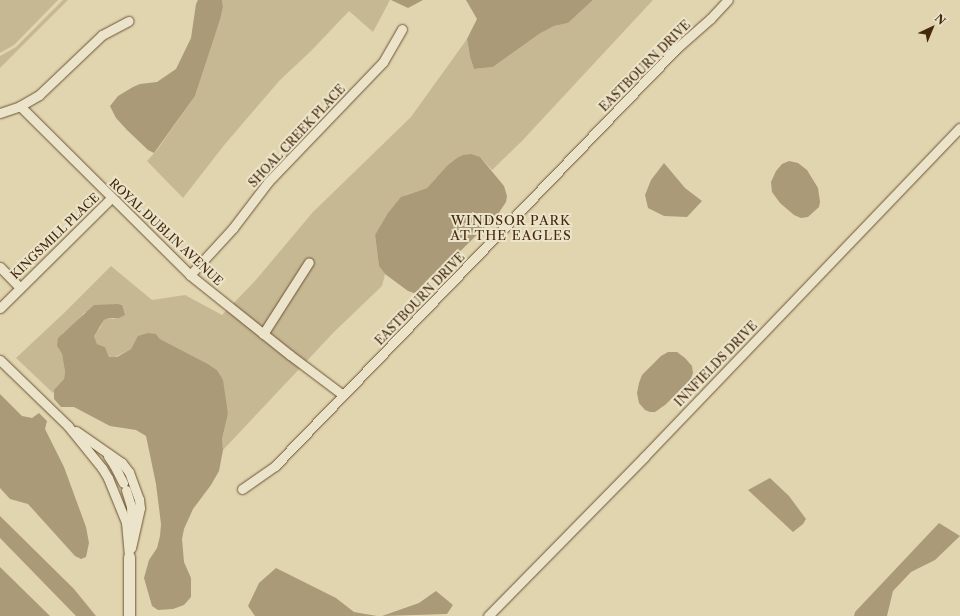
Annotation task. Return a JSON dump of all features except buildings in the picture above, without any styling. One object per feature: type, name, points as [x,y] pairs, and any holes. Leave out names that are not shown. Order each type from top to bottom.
[{"type":"street","name":"EASTBOURN DRIVE","points":[[242,489],[275,466],[434,303],[678,47],[710,19],[728,0]]},
{"type":"street","points":[[0,113],[20,106],[39,95],[102,35],[128,21]]},
{"type":"street","name":"SHOAL CREEK PLACE","points":[[190,275],[233,228],[268,182],[383,62],[402,29]]},
{"type":"street","name":"ROYAL DUBLIN AVENUE","points":[[20,106],[190,275],[263,334],[343,395]]},
{"type":"street","name":"INNFIELDS DRIVE","points":[[488,616],[644,457],[960,128]]},
{"type":"street","name":"KINGSMILL PLACE","points":[[0,308],[111,198]]},
{"type":"street","points":[[263,334],[309,262]]},
{"type":"street","points":[[0,267],[19,288]]},
{"type":"street","points":[[0,360],[68,426],[95,459],[108,478],[126,522],[129,557]]},
{"type":"street","points":[[68,426],[102,448],[125,468],[139,499],[140,508],[129,557]]},
{"type":"street","points":[[102,448],[114,464],[125,487],[131,506],[132,522],[129,557],[129,616]]},
{"type":"shaded area","points":[[0,0],[58,0],[14,45],[0,53]]},
{"type":"shaded area","points":[[63,0],[68,0],[0,68],[0,56],[16,47]]},
{"type":"shaded area","points":[[198,0],[222,0],[223,7],[220,20],[195,96],[154,153],[148,150],[127,130],[116,118],[110,106],[118,96],[133,87],[140,84],[157,82],[176,69],[191,38],[196,4]]},
{"type":"shaded area","points":[[222,0],[390,0],[373,32],[349,11],[311,51],[280,80],[225,144],[183,198],[147,161],[157,150],[195,96],[220,20],[223,7]]},
{"type":"shaded area","points":[[391,0],[423,0],[408,8]]},
{"type":"shaded area","points":[[466,0],[593,0],[568,23],[554,26],[539,34],[493,67],[474,69],[467,39],[477,19]]},
{"type":"shaded area","points":[[593,0],[653,0],[521,142],[492,170],[480,157],[436,178],[427,188],[406,195],[375,235],[379,266],[385,274],[382,286],[334,332],[223,450],[222,439],[228,414],[217,370],[160,339],[156,334],[135,344],[131,349],[113,358],[109,357],[105,347],[97,344],[94,336],[96,332],[104,320],[109,318],[114,319],[122,309],[122,305],[118,304],[84,313],[76,323],[63,333],[57,346],[62,354],[65,372],[64,379],[53,393],[16,358],[111,266],[152,300],[185,295],[222,315],[255,281],[313,212],[411,117],[467,39],[474,69],[493,67],[539,34],[554,26],[568,23]]},
{"type":"shaded area","points":[[471,154],[480,157],[504,186],[507,196],[506,202],[498,214],[420,291],[414,293],[408,291],[385,274],[379,266],[375,235],[388,213],[401,197],[427,188],[448,165],[457,158],[463,155]]},
{"type":"shaded area","points":[[789,161],[798,163],[807,170],[818,188],[820,202],[819,207],[808,217],[801,218],[794,215],[780,203],[772,192],[771,182],[776,171],[782,164]]},
{"type":"shaded area","points":[[664,163],[685,188],[702,201],[687,217],[664,216],[648,208],[645,195],[651,180]]},
{"type":"shaded area","points":[[94,305],[122,305],[125,315],[119,318],[109,318],[104,320],[94,336],[97,344],[105,347],[109,357],[117,357],[131,349],[138,336],[148,333],[156,334],[160,339],[217,370],[223,380],[228,414],[222,439],[223,450],[219,471],[211,485],[193,509],[184,529],[182,539],[184,562],[191,578],[191,597],[184,605],[173,609],[158,610],[152,606],[144,578],[149,560],[157,548],[161,524],[156,484],[146,436],[136,430],[110,426],[74,407],[61,407],[54,399],[54,390],[64,379],[65,372],[62,354],[57,346],[58,338]]},
{"type":"shaded area","points":[[668,352],[677,352],[685,358],[692,366],[693,373],[690,381],[665,405],[655,412],[650,412],[645,410],[639,403],[637,393],[639,383],[642,375],[661,356]]},
{"type":"shaded area","points":[[0,394],[22,416],[32,418],[39,413],[47,421],[45,429],[64,467],[86,527],[89,543],[86,557],[81,559],[75,556],[28,504],[10,499],[0,488]]},
{"type":"shaded area","points":[[770,478],[789,496],[806,519],[803,524],[793,532],[748,490]]},
{"type":"shaded area","points":[[0,516],[74,589],[96,616],[76,616],[0,538]]},
{"type":"shaded area","points":[[939,523],[960,536],[935,560],[911,572],[893,591],[887,616],[854,616],[855,612]]},
{"type":"shaded area","points":[[0,567],[50,616],[0,616]]},
{"type":"shaded area","points":[[276,568],[336,598],[354,612],[377,616],[255,616],[248,606],[259,583]]},
{"type":"shaded area","points":[[436,591],[453,605],[447,614],[382,616],[419,603]]},
{"type":"district","name":"WINDSOR PARK AT THE EAGLES","points":[[511,228]]}]
